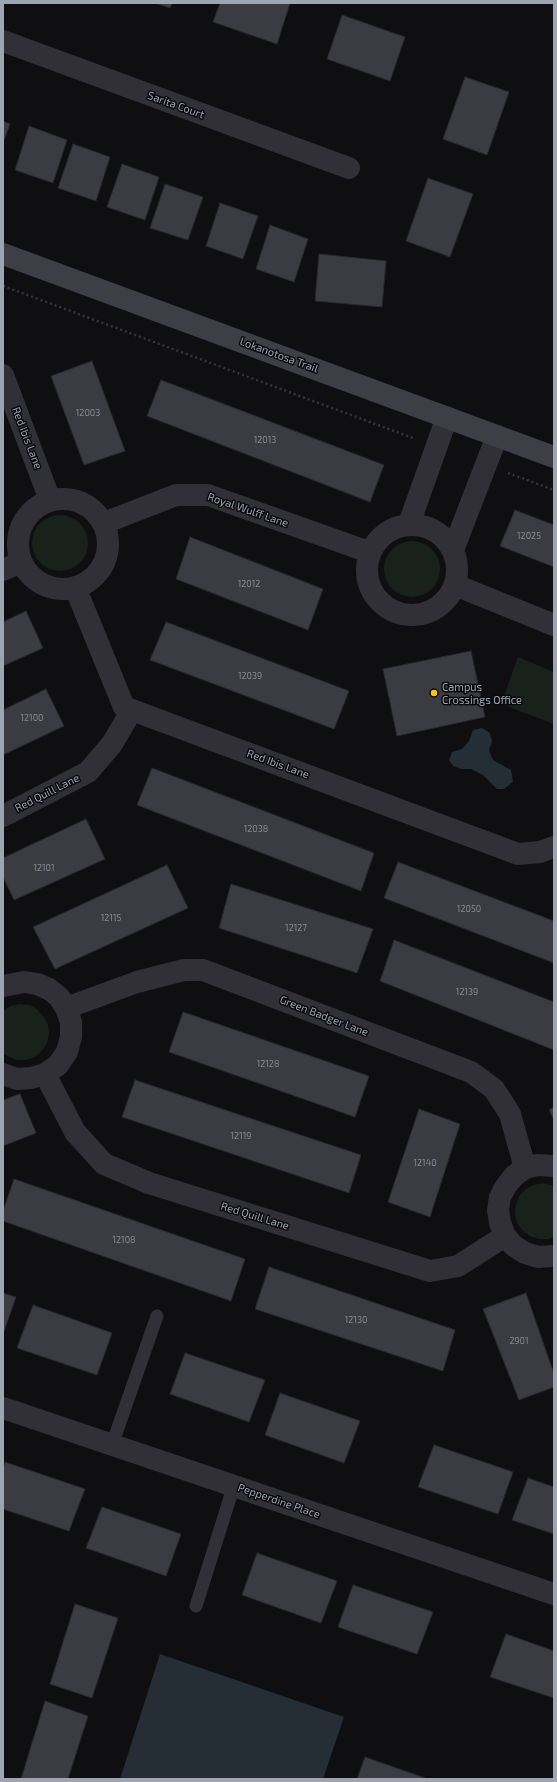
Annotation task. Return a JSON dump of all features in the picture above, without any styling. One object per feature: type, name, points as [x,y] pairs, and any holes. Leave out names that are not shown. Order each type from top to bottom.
[{"type":"street","name":"Sarita Court","points":[[3,42],[349,168]]},
{"type":"street","name":"Lokanotosa Trail","points":[[3,254],[554,457]]},
{"type":"street","name":"Red Ibis Lane","points":[[3,376],[50,500]]},
{"type":"street","points":[[409,524],[447,417]]},
{"type":"street","points":[[453,550],[497,436]]},
{"type":"street","name":"Royal Wulff Lane","points":[[104,523],[176,495],[208,495],[369,552]]},
{"type":"street","points":[[65,498],[80,502],[93,510],[104,523],[108,536],[108,551],[103,565],[94,577],[82,585],[68,589],[53,588],[39,582],[28,573],[12,566],[19,530],[26,517],[37,506],[50,500],[65,498]]},
{"type":"street","points":[[409,524],[422,526],[434,531],[445,539],[453,550],[457,561],[455,585],[448,598],[438,607],[425,614],[410,616],[396,612],[383,605],[373,595],[367,581],[366,566],[369,552],[376,541],[385,532],[396,527],[409,524]]},
{"type":"street","points":[[455,585],[554,625]]},
{"type":"street","name":"Red Ibis Lane","points":[[75,587],[124,707],[518,854],[540,852],[554,847]]},
{"type":"street","name":"Red Quill Lane","points":[[3,816],[88,772],[112,744],[132,710]]},
{"type":"street","name":"Green Badger Lane","points":[[66,1008],[137,982],[184,970],[203,970],[471,1072],[494,1089],[510,1114],[525,1168]]},
{"type":"street","points":[[3,986],[24,982],[37,984],[49,989],[59,997],[66,1008],[71,1022],[71,1037],[66,1052],[58,1065],[45,1074],[31,1078],[17,1079],[3,1074]]},
{"type":"street","name":"Red Quill Lane","points":[[45,1074],[75,1132],[104,1164],[149,1183],[430,1271],[458,1266],[505,1236]]},
{"type":"street","points":[[554,1166],[538,1165],[525,1168],[510,1181],[500,1197],[498,1210],[500,1224],[505,1236],[514,1246],[525,1253],[538,1257],[554,1256]]},
{"type":"street","name":"Pepperdine Place","points":[[3,1408],[554,1594]]},
{"type":"lane","points":[[112,1445],[157,1316]]},
{"type":"lane","points":[[196,1606],[234,1486]]},
{"type":"path","points":[[3,286],[406,435]]},
{"type":"path","points":[[509,474],[554,490]]},
{"type":"shaded area","points":[[55,515],[65,515],[80,523],[86,532],[88,543],[86,554],[80,563],[65,571],[55,571],[44,566],[37,559],[32,548],[32,538],[37,527],[44,520]]},
{"type":"shaded area","points":[[407,541],[417,541],[432,549],[438,558],[440,569],[438,580],[432,589],[417,597],[407,597],[396,592],[389,585],[384,574],[384,564],[389,553],[396,546]]},
{"type":"shaded area","points":[[518,657],[554,672],[554,724],[501,704]]},
{"type":"shaded area","points":[[482,728],[490,733],[492,741],[489,750],[493,760],[511,770],[513,782],[504,789],[497,789],[483,775],[471,769],[461,769],[453,766],[449,760],[452,752],[462,749],[469,741],[473,730]]},
{"type":"shaded area","points":[[20,1004],[30,1005],[38,1010],[48,1025],[49,1034],[47,1043],[42,1051],[35,1057],[26,1060],[16,1060],[3,1054],[3,1010]]},
{"type":"shaded area","points":[[543,1183],[554,1186],[554,1237],[548,1239],[539,1239],[530,1236],[522,1230],[517,1223],[515,1214],[519,1196],[526,1189]]},
{"type":"shaded area","points":[[160,1654],[344,1717],[323,1779],[120,1779]]},
{"type":"building","points":[[155,3],[172,3],[170,8]]},
{"type":"building","points":[[220,3],[290,3],[277,44],[213,22]]},
{"type":"building","points":[[342,15],[405,37],[390,81],[327,59]]},
{"type":"building","points":[[465,77],[509,92],[487,155],[443,139]]},
{"type":"building","points":[[3,121],[10,124],[3,143]]},
{"type":"building","points":[[29,126],[67,140],[53,183],[15,170]]},
{"type":"building","points":[[73,144],[110,157],[96,201],[58,188]]},
{"type":"building","points":[[122,164],[159,177],[145,220],[107,207]]},
{"type":"building","points":[[428,178],[473,194],[450,257],[406,241]]},
{"type":"building","points":[[165,184],[203,197],[188,240],[150,228]]},
{"type":"building","points":[[220,203],[258,216],[243,259],[206,246]]},
{"type":"building","points":[[270,225],[308,239],[294,282],[256,269]]},
{"type":"building","points":[[319,254],[386,261],[382,307],[315,301]]},
{"type":"building","points":[[92,361],[125,451],[84,465],[51,376]]},
{"type":"building","points":[[161,380],[384,465],[370,502],[147,416]]},
{"type":"building","points":[[515,510],[554,525],[554,567],[500,546]]},
{"type":"building","points":[[190,537],[323,589],[308,630],[176,579]]},
{"type":"building","points":[[26,611],[43,648],[3,666],[3,622]]},
{"type":"building","points":[[166,622],[349,691],[334,729],[150,660]]},
{"type":"building","name":"Campus Crossings Office","points":[[471,651],[485,717],[397,736],[383,669]]},
{"type":"building","points":[[46,689],[64,726],[3,755],[3,710]]},
{"type":"building","points":[[152,768],[374,853],[361,891],[137,805]]},
{"type":"building","points":[[86,819],[105,859],[14,900],[3,877],[3,858]]},
{"type":"building","points":[[398,862],[554,921],[554,963],[384,898]]},
{"type":"building","points":[[167,865],[188,908],[55,969],[33,927]]},
{"type":"building","points":[[231,884],[373,929],[357,973],[219,928]]},
{"type":"building","points":[[394,940],[554,1002],[554,1050],[380,981]]},
{"type":"building","points":[[183,1012],[369,1076],[355,1117],[169,1052]]},
{"type":"building","points":[[135,1080],[361,1155],[349,1193],[122,1117]]},
{"type":"building","points":[[20,1094],[36,1133],[3,1146],[3,1100]]},
{"type":"building","points":[[554,1107],[554,1120],[549,1110]]},
{"type":"building","points":[[419,1109],[460,1124],[430,1217],[388,1202]]},
{"type":"building","points":[[14,1179],[245,1259],[231,1301],[3,1221],[3,1211]]},
{"type":"building","points":[[269,1267],[455,1330],[443,1371],[255,1309]]},
{"type":"building","points":[[3,1293],[16,1297],[3,1334]]},
{"type":"building","points":[[526,1293],[554,1374],[554,1387],[519,1400],[483,1309]]},
{"type":"building","points":[[33,1305],[112,1333],[97,1375],[17,1348]]},
{"type":"building","points":[[185,1353],[265,1380],[249,1422],[170,1394]]},
{"type":"building","points":[[280,1393],[360,1421],[344,1463],[265,1435]]},
{"type":"building","points":[[434,1445],[513,1472],[498,1514],[418,1487]]},
{"type":"building","points":[[5,1462],[85,1489],[69,1531],[3,1509],[3,1468]]},
{"type":"building","points":[[528,1478],[554,1487],[554,1534],[512,1520]]},
{"type":"building","points":[[102,1507],[181,1534],[166,1576],[86,1548]]},
{"type":"building","points":[[257,1553],[337,1581],[321,1623],[242,1595]]},
{"type":"building","points":[[353,1585],[433,1612],[417,1654],[338,1627]]},
{"type":"building","points":[[75,1604],[118,1618],[92,1698],[50,1684]]},
{"type":"building","points":[[506,1634],[554,1651],[554,1698],[490,1677]]},
{"type":"building","points":[[45,1701],[88,1716],[68,1779],[21,1779]]},
{"type":"building","points":[[365,1757],[428,1779],[357,1779]]},
{"type":"place","name":"Campus Crossings Office","points":[[434,693]]}]
